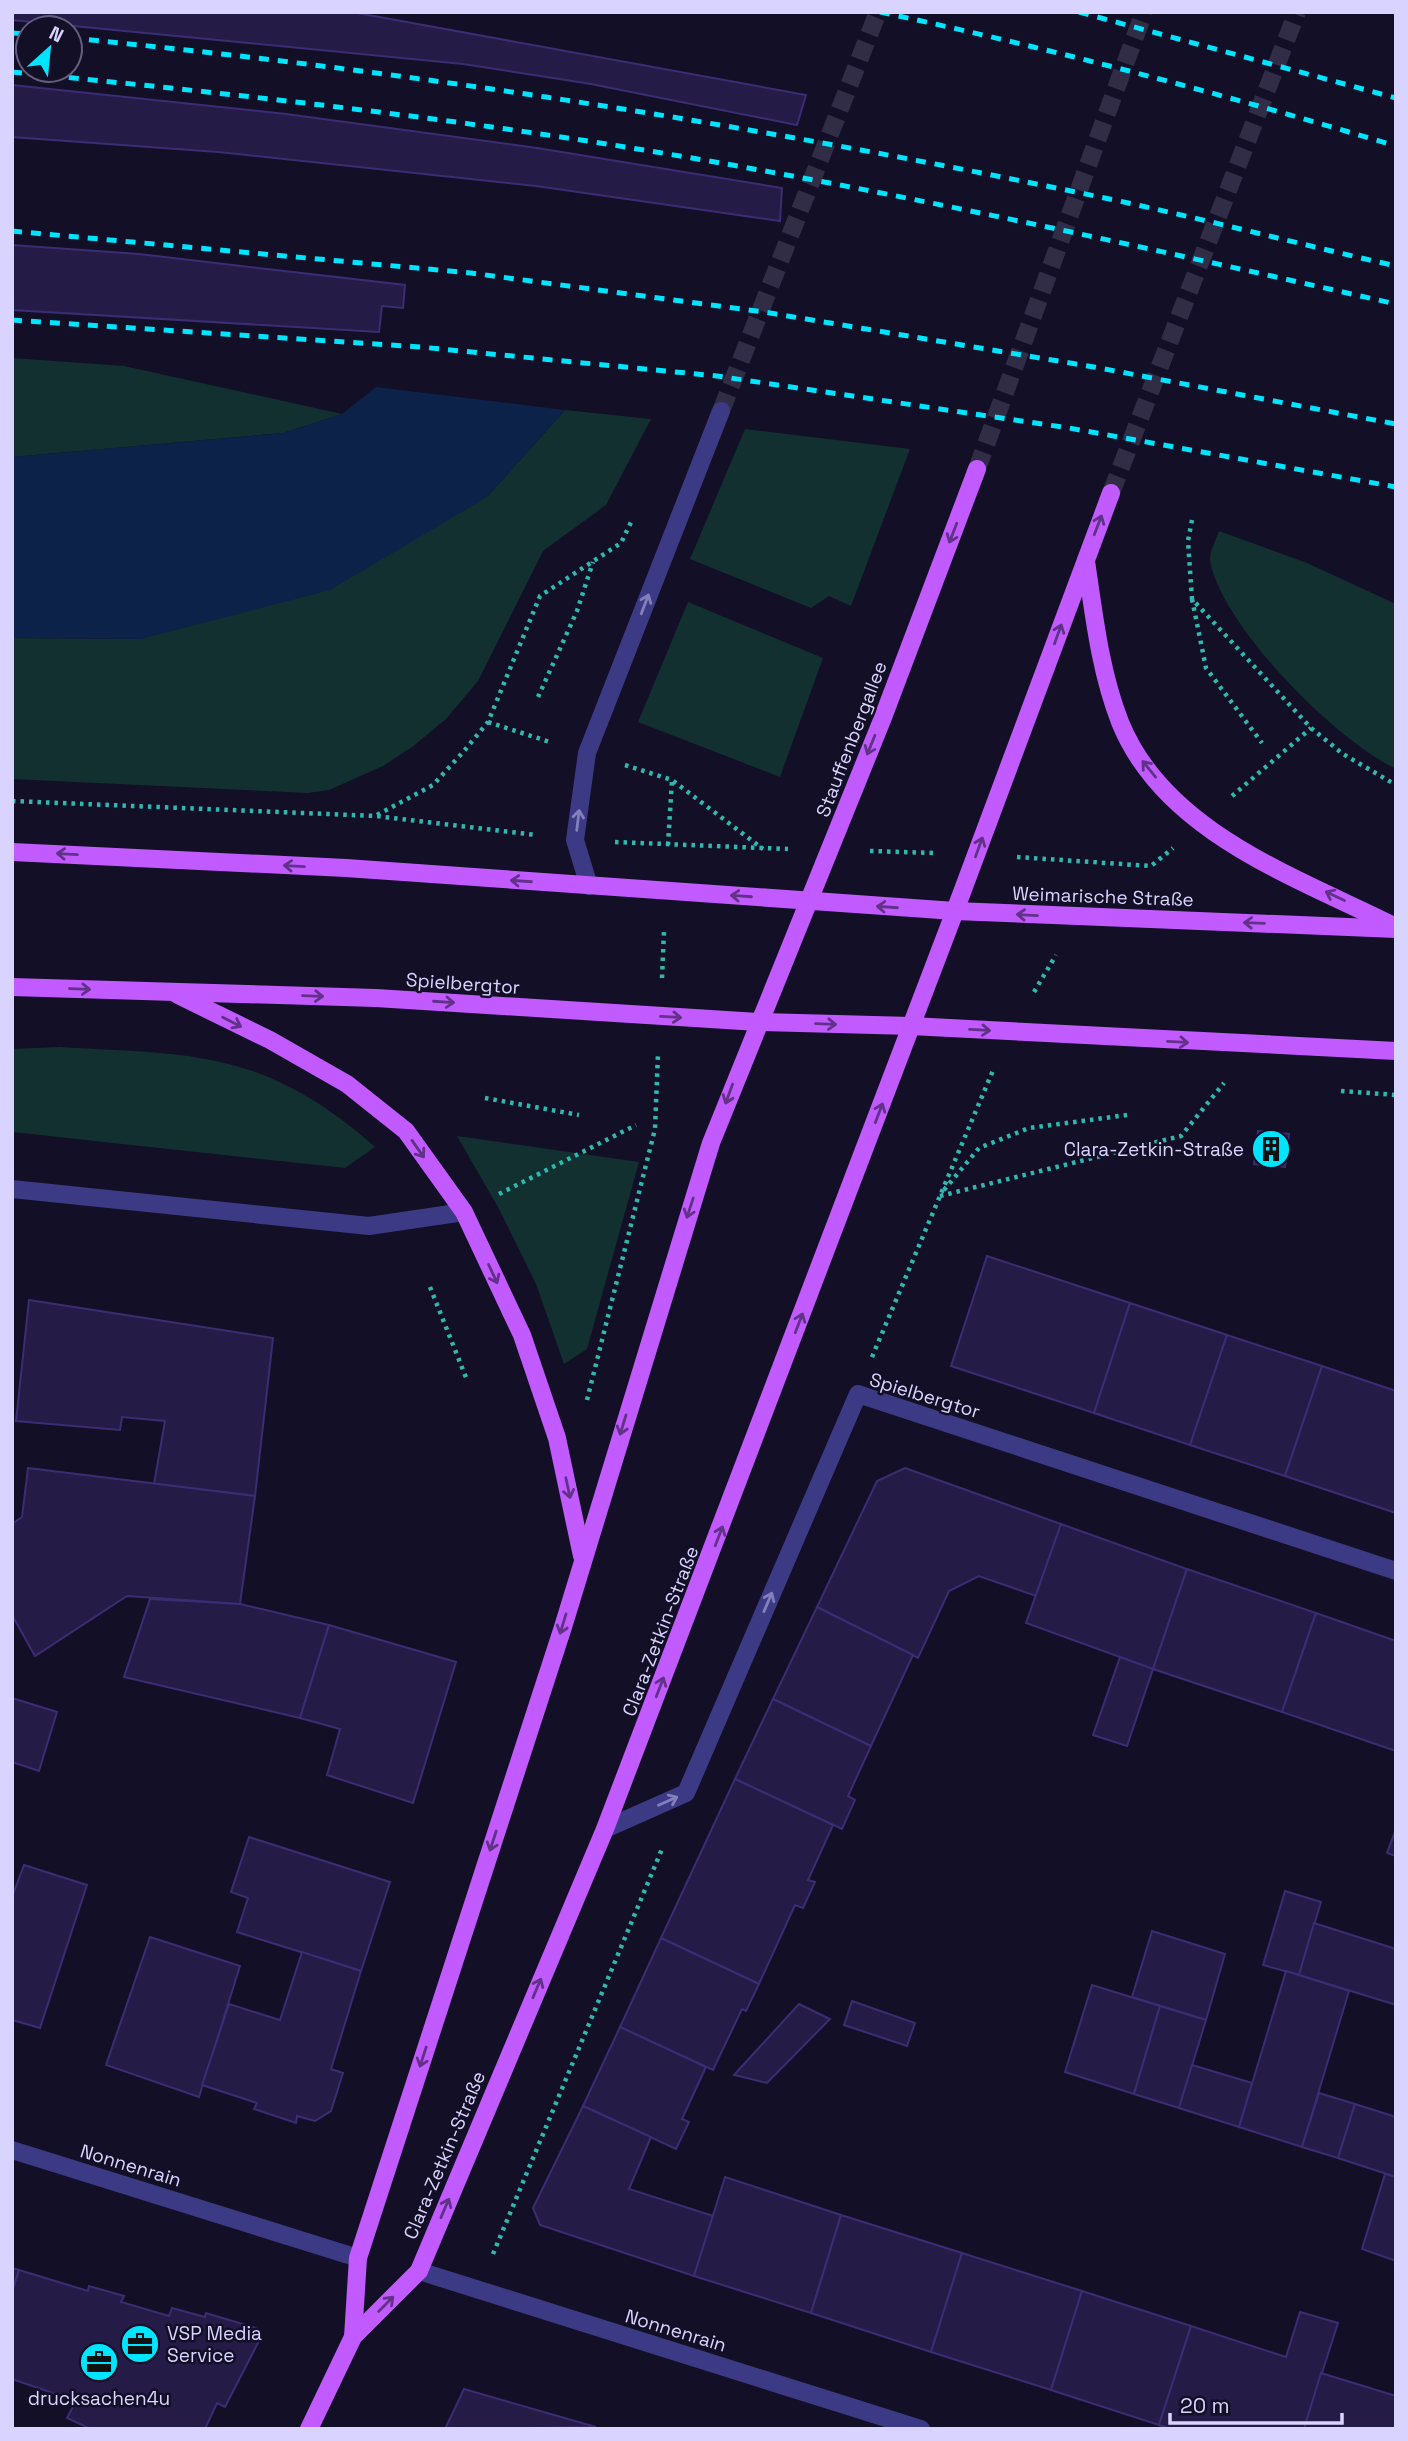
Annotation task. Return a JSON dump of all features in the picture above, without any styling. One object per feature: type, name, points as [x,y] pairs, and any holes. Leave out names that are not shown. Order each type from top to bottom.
[{"type":"main road","name":"Stauffenbergallee","points":[[758,1022],[830,850],[977,469]]},
{"type":"main road","points":[[955,911],[1111,493]]},
{"type":"main road","points":[[1086,558],[1105,672],[1121,722],[1137,754],[1169,794],[1221,836],[1396,928]]},
{"type":"main road","points":[[12,852],[346,868],[809,901]]},
{"type":"main road","name":"Weimarische Straße","points":[[809,901],[955,911],[1396,928]]},
{"type":"main road","name":"Clara-Zetkin-Straße","points":[[309,2429],[353,2337],[419,2271],[605,1829],[955,911]]},
{"type":"main road","name":"Spielbergtor","points":[[12,987],[376,998],[758,1022],[911,1026]]},
{"type":"main road","points":[[171,991],[270,1040],[347,1084],[406,1131],[464,1212],[522,1335],[557,1438],[583,1559]]},
{"type":"main road","name":"Clara-Zetkin-Straße","points":[[353,2337],[358,2258],[583,1559],[707,1156],[758,1022]]},
{"type":"main road","points":[[911,1026],[1396,1051]]},
{"type":"street","points":[[589,886],[575,840],[587,752],[720,411]]},
{"type":"street","points":[[12,1189],[369,1226],[464,1212]]},
{"type":"street","name":"Spielbergtor","points":[[685,1793],[858,1394],[1396,1571]]},
{"type":"street","points":[[605,1829],[685,1793]]},
{"type":"street","name":"Nonnenrain","points":[[12,2150],[358,2258]]},
{"type":"street","name":"Nonnenrain","points":[[419,2271],[921,2429]]},
{"type":"path","points":[[1192,520],[1188,541],[1192,599],[1206,668],[1262,743]]},
{"type":"path","points":[[376,816],[433,785],[488,722],[540,596],[621,543]]},
{"type":"path","points":[[538,697],[577,611],[594,560]]},
{"type":"path","points":[[1192,599],[1311,728],[1343,754],[1396,785]]},
{"type":"path","points":[[655,1129],[671,780],[764,849]]},
{"type":"path","points":[[12,801],[376,816],[575,840],[1088,861]]},
{"type":"path","points":[[939,1196],[1181,1136],[1224,1083]]},
{"type":"path","points":[[485,1098],[579,1115]]},
{"type":"path","points":[[858,1394],[939,1196],[978,1149],[1029,1128],[1127,1115]]},
{"type":"path","points":[[464,1212],[636,1125]]},
{"type":"path","points":[[430,1287],[467,1380]]},
{"type":"path","points":[[483,2292],[496,2242],[685,1793]]},
{"type":"green space","points":[[12,358],[124,366],[342,414],[283,433],[12,457]]},
{"type":"green space","points":[[565,410],[651,419],[606,505],[543,551],[478,681],[446,719],[412,747],[383,766],[329,790],[308,793],[12,779],[12,638],[141,639],[487,497]]},
{"type":"green space","points":[[745,429],[910,449],[851,606],[829,596],[811,608],[690,559]]},
{"type":"green space","points":[[1219,531],[1307,563],[1396,604],[1396,769],[1343,734],[1285,679],[1259,649],[1236,618],[1219,588],[1210,561]]},
{"type":"green space","points":[[688,602],[823,658],[780,777],[638,722]]},
{"type":"green space","points":[[60,1047],[193,1057],[255,1072],[310,1099],[375,1147],[345,1168],[12,1132],[12,1049]]},
{"type":"green space","points":[[457,1136],[639,1162],[587,1349],[564,1364],[536,1284],[498,1207]]},
{"type":"water","points":[[376,387],[565,410],[487,497],[330,590],[141,639],[12,638],[12,457],[283,433],[342,414]]},
{"type":"building","points":[[12,12],[352,12],[806,95],[797,125],[591,84],[463,64],[84,27],[84,14],[14,14],[12,20]]},
{"type":"building","points":[[12,85],[286,114],[537,148],[782,188],[780,221],[536,186],[218,152],[12,137]]},
{"type":"building","points":[[12,245],[139,254],[405,285],[403,308],[382,306],[379,332],[12,310]]},
{"type":"building","name":"Clara-Zetkin-Straße","points":[[1258,1131],[1289,1134],[1285,1167],[1254,1164]]},
{"type":"building","points":[[987,1256],[1130,1303],[1094,1413],[951,1366]]},
{"type":"building","points":[[29,1300],[273,1338],[255,1496],[154,1484],[165,1421],[122,1417],[120,1430],[16,1421]]},
{"type":"building","points":[[1130,1303],[1227,1335],[1190,1445],[1094,1413]]},
{"type":"building","points":[[1227,1335],[1322,1366],[1285,1476],[1190,1445]]},
{"type":"building","points":[[1322,1366],[1396,1391],[1396,1513],[1285,1476]]},
{"type":"building","points":[[28,1468],[255,1496],[240,1604],[127,1596],[35,1656],[12,1615],[12,1524],[22,1517]]},
{"type":"building","points":[[905,1468],[1061,1524],[1036,1596],[979,1576],[949,1591],[918,1658],[817,1607],[877,1481]]},
{"type":"building","points":[[1061,1524],[1187,1569],[1153,1669],[1026,1623]]},
{"type":"building","points":[[1187,1569],[1316,1613],[1282,1712],[1153,1669]]},
{"type":"building","points":[[150,1599],[240,1604],[329,1625],[300,1718],[124,1677]]},
{"type":"building","points":[[817,1607],[913,1655],[871,1746],[773,1699]]},
{"type":"building","points":[[1316,1613],[1396,1641],[1396,1751],[1282,1712]]},
{"type":"building","points":[[329,1625],[456,1662],[413,1803],[327,1775],[340,1729],[300,1718]]},
{"type":"building","points":[[1120,1657],[1153,1669],[1127,1746],[1093,1735]]},
{"type":"building","points":[[12,1698],[57,1712],[39,1771],[12,1762]]},
{"type":"building","points":[[773,1699],[871,1746],[848,1796],[855,1800],[842,1829],[735,1779]]},
{"type":"building","points":[[735,1779],[833,1825],[808,1880],[815,1882],[803,1908],[795,1905],[759,1984],[661,1938]]},
{"type":"building","points":[[1396,1829],[1396,1856],[1387,1853]]},
{"type":"building","points":[[249,1837],[390,1882],[361,1971],[237,1932],[248,1898],[231,1892]]},
{"type":"building","points":[[24,1865],[87,1885],[40,2028],[12,2020],[12,1897]]},
{"type":"building","points":[[1285,1891],[1321,1902],[1299,1975],[1263,1965]]},
{"type":"building","points":[[1314,1923],[1396,1949],[1396,2005],[1299,1975]]},
{"type":"building","points":[[1152,1931],[1225,1954],[1206,2020],[1132,1997]]},
{"type":"building","points":[[150,1937],[240,1966],[199,2097],[106,2065]]},
{"type":"building","points":[[661,1938],[759,1984],[746,2011],[742,2009],[713,2070],[620,2027]]},
{"type":"building","points":[[302,1952],[361,1971],[331,2069],[343,2073],[331,2111],[315,2121],[297,2116],[296,2123],[254,2109],[257,2103],[202,2085],[229,2004],[280,2020]]},
{"type":"building","points":[[1286,1971],[1349,1991],[1302,2147],[1239,2127]]},
{"type":"building","points":[[1092,1985],[1160,2006],[1134,2094],[1065,2072]]},
{"type":"building","points":[[852,2001],[915,2023],[907,2046],[844,2025]]},
{"type":"building","points":[[799,2004],[830,2019],[767,2083],[734,2075]]},
{"type":"building","points":[[1160,2006],[1206,2020],[1179,2108],[1134,2094]]},
{"type":"building","points":[[620,2027],[706,2067],[682,2119],[689,2122],[676,2149],[583,2106]]},
{"type":"building","points":[[1192,2065],[1252,2083],[1239,2127],[1179,2108]]},
{"type":"building","points":[[1319,2093],[1355,2104],[1338,2158],[1302,2147]]},
{"type":"building","points":[[1355,2104],[1396,2117],[1396,2177],[1338,2158]]},
{"type":"building","points":[[583,2106],[651,2137],[629,2189],[713,2216],[694,2276],[540,2225],[533,2208]]},
{"type":"building","points":[[1385,2174],[1396,2177],[1396,2261],[1362,2249]]},
{"type":"building","points":[[725,2177],[841,2215],[811,2313],[694,2276]]},
{"type":"building","points":[[841,2215],[962,2253],[931,2352],[811,2313]]},
{"type":"building","points":[[962,2253],[1082,2291],[1051,2390],[931,2352]]},
{"type":"building","points":[[12,2268],[19,2270],[12,2292]]},
{"type":"building","points":[[19,2270],[88,2291],[89,2286],[124,2296],[121,2302],[169,2316],[172,2308],[205,2317],[206,2313],[256,2328],[260,2339],[225,2407],[217,2403],[205,2429],[91,2429],[67,2418],[76,2401],[12,2379],[12,2292]]},
{"type":"building","points":[[1082,2291],[1191,2326],[1159,2425],[1051,2390]]},
{"type":"building","points":[[1300,2312],[1338,2323],[1304,2429],[1171,2429],[1159,2425],[1191,2326],[1286,2357]]},
{"type":"building","points":[[1321,2373],[1396,2396],[1396,2429],[1304,2429]]},
{"type":"building","points":[[464,2389],[596,2427],[445,2429]]},
{"type":"tunnel","points":[[721,411],[878,12]]},
{"type":"tunnel","points":[[977,469],[1144,12]]},
{"type":"tunnel","points":[[1111,493],[1297,12]]},
{"type":"railway","points":[[880,12],[1140,74],[1396,146]]},
{"type":"railway","points":[[1079,12],[1396,98]]},
{"type":"railway","points":[[84,39],[466,85],[728,126],[1119,201],[1396,266]]},
{"type":"railway","points":[[12,72],[376,112],[594,142],[996,216],[1396,304]]},
{"type":"railway","points":[[12,231],[471,273],[764,312],[1094,367],[1396,424]]},
{"type":"railway","points":[[12,320],[420,347],[717,376],[1069,428],[1396,487]]},
{"type":"place","name":"Clara-Zetkin-Straße","points":[[1271,1149]]},
{"type":"place","name":"VSP Media Service","points":[[140,2344]]},
{"type":"place","name":"drucksachen4u","points":[[99,2362]]}]
